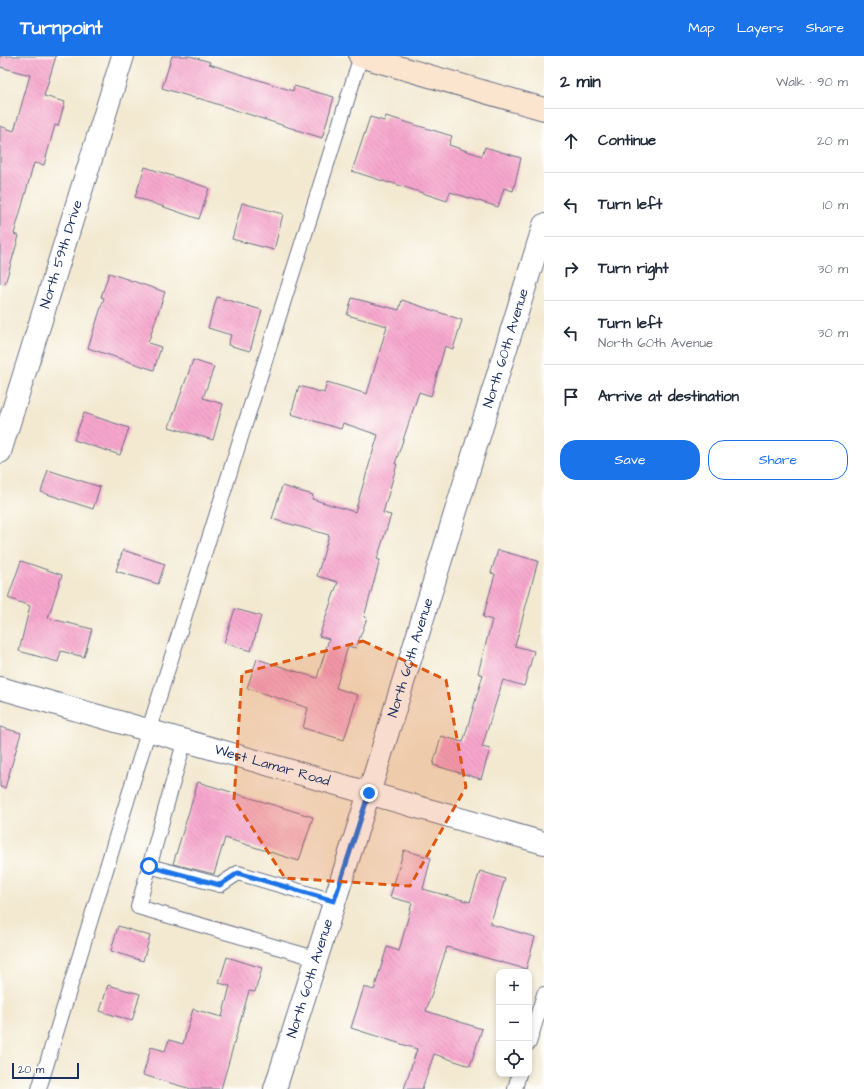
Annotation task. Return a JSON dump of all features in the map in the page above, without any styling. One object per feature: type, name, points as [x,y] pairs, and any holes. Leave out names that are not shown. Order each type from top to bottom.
[{"type":"street","name":"North 59th Drive","points":[[0,452],[123,56]]},
{"type":"street","points":[[360,56],[544,109]]},
{"type":"street","name":"North 60th Avenue","points":[[275,1089],[315,958],[369,793],[544,225]]},
{"type":"street","name":"West Lamar Road","points":[[0,688],[185,739],[544,843]]},
{"type":"lane","points":[[39,1089],[149,729],[360,56]]},
{"type":"lane","points":[[185,739],[138,907],[315,958]]},
{"type":"lane","points":[[149,866],[220,885],[238,873],[334,901]]},
{"type":"lane","points":[[530,1041],[544,994]]},
{"type":"lane","points":[[515,1089],[518,1077]]},
{"type":"highlighted area","points":[[363,641],[446,680],[466,787],[410,886],[285,878],[234,800],[242,673]]},
{"type":"building","points":[[0,56],[56,56],[44,96],[65,102],[58,126],[55,125],[44,165],[34,163],[14,234],[19,236],[5,284],[0,283],[0,126],[14,131],[30,75],[0,67]]},
{"type":"building","points":[[172,56],[190,56],[210,62],[209,64],[293,91],[294,86],[334,97],[322,138],[162,88]]},
{"type":"building","points":[[386,116],[452,136],[449,145],[482,156],[485,147],[521,158],[513,191],[504,188],[498,207],[450,192],[447,201],[352,171],[370,117],[384,121]]},
{"type":"building","points":[[145,167],[209,188],[199,219],[135,197]]},
{"type":"building","points":[[242,203],[283,214],[274,250],[232,239]]},
{"type":"building","points":[[109,273],[165,292],[148,343],[161,347],[154,370],[88,348],[104,298],[101,297]]},
{"type":"building","points":[[217,297],[262,310],[250,351],[228,345],[231,335],[208,328]]},
{"type":"building","points":[[352,298],[399,310],[402,300],[462,320],[453,349],[445,346],[431,396],[419,392],[395,464],[397,464],[383,513],[391,515],[377,559],[380,560],[364,617],[367,618],[356,648],[348,646],[336,688],[358,695],[344,740],[303,728],[308,708],[247,688],[257,659],[317,678],[329,639],[319,636],[338,582],[317,576],[329,535],[272,519],[282,486],[313,495],[312,499],[355,512],[378,435],[343,423],[341,429],[291,414],[299,386],[324,393],[327,382],[367,394],[387,326],[347,315]]},
{"type":"building","points":[[193,360],[214,367],[203,398],[223,404],[213,440],[169,427]]},
{"type":"building","points":[[84,413],[129,428],[120,455],[74,440]]},
{"type":"building","points":[[48,470],[100,487],[93,509],[41,492]]},
{"type":"building","points":[[123,550],[165,564],[158,584],[116,571]]},
{"type":"building","points":[[498,550],[538,561],[515,646],[534,651],[524,686],[503,680],[482,747],[490,749],[481,779],[433,765],[441,736],[463,742],[483,675],[478,673],[492,620],[483,617],[495,574],[491,573]]},
{"type":"building","points":[[21,561],[62,575],[48,618],[92,629],[84,657],[61,651],[58,662],[19,651],[30,606],[8,598]]},
{"type":"building","points":[[235,609],[261,616],[251,651],[224,643]]},
{"type":"building","points":[[0,727],[21,733],[5,788],[0,787]]},
{"type":"building","points":[[198,782],[313,817],[299,861],[225,838],[214,874],[173,864]]},
{"type":"building","points":[[404,850],[431,858],[423,889],[470,902],[480,871],[505,879],[490,924],[535,937],[526,969],[447,947],[426,1011],[482,1029],[470,1066],[434,1054],[422,1089],[404,1089],[417,1049],[351,1028],[364,987],[374,990],[387,947],[399,951],[412,903],[390,897]]},
{"type":"building","points":[[118,926],[150,936],[143,961],[111,951]]},
{"type":"building","points":[[227,957],[262,968],[255,992],[249,991],[221,1089],[191,1089],[143,1075],[151,1047],[165,1051],[169,1040],[183,1044],[193,1009],[222,1017],[230,986],[219,983]]},
{"type":"building","points":[[108,985],[140,994],[132,1021],[100,1011]]},
{"type":"route","points":[[149,866],[220,885],[238,873],[334,901],[369,793]]}]
